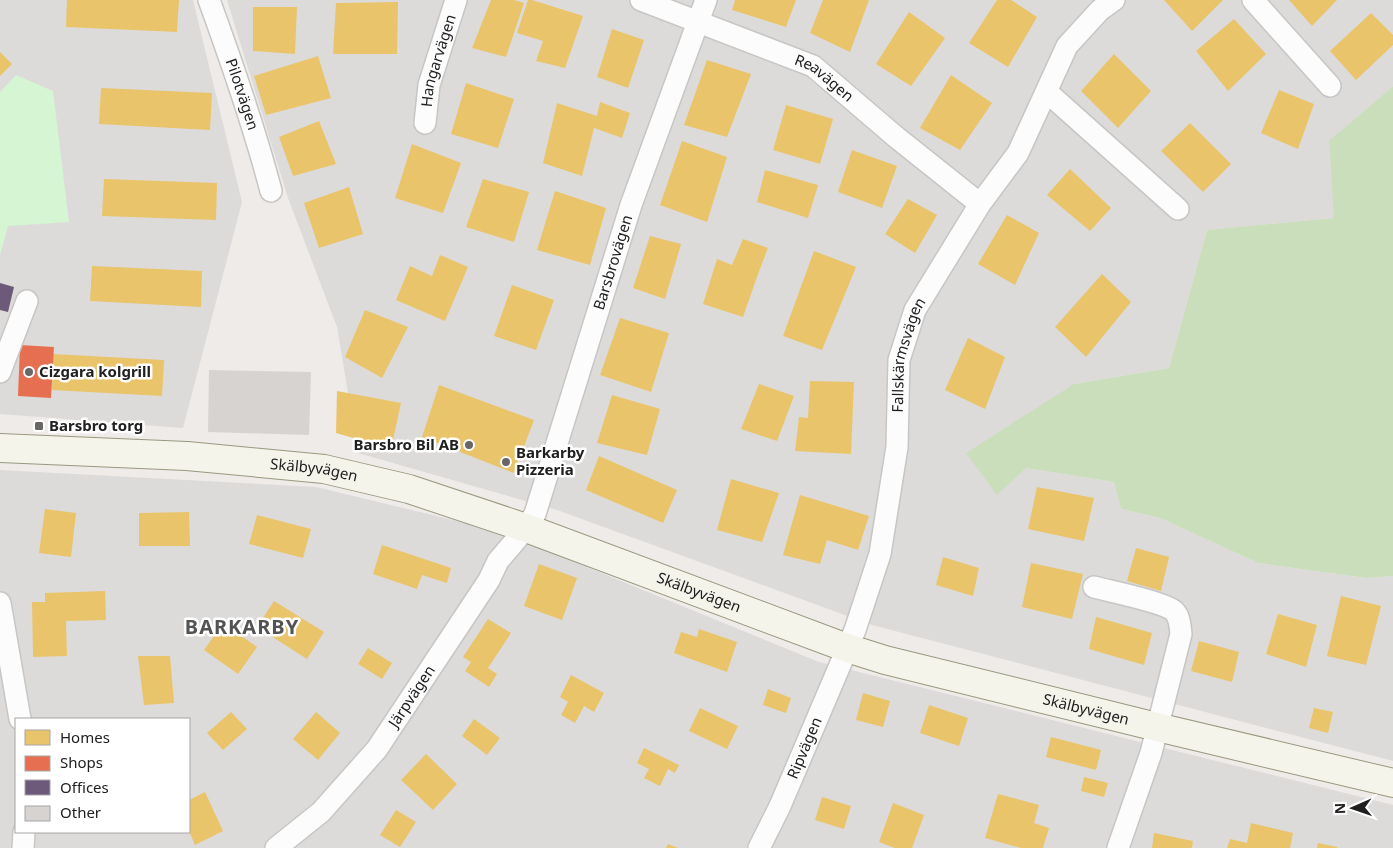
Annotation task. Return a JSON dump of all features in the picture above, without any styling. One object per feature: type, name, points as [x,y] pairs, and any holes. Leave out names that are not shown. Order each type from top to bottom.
[{"type":"street","name":"Pilotvägen","points":[[209,0],[238,82],[271,191]]},
{"type":"street","name":"Hangarvägen","points":[[425,123],[429,84],[456,0]]},
{"type":"street","name":"Reavägen","points":[[641,0],[813,66],[980,204]]},
{"type":"street","name":"Barsbrovägen","points":[[526,528],[535,514],[632,205],[706,0]]},
{"type":"street","name":"Fallskärmsvägen","points":[[847,648],[855,630],[880,554],[897,448],[899,360],[915,310],[980,204],[1018,153],[1067,46],[1100,10],[1114,0]]},
{"type":"street","points":[[1253,0],[1330,86]]},
{"type":"street","points":[[1047,92],[1178,209]]},
{"type":"street","points":[[0,372],[26,301]]},
{"type":"street","name":"Skälbyvägen","points":[[0,448],[187,456],[324,469],[409,489],[526,528],[847,648],[885,660],[1393,783]]},
{"type":"street","name":"Järpvägen","points":[[276,848],[321,812],[377,749],[489,580],[498,561],[526,528]]},
{"type":"street","points":[[1094,587],[1162,605],[1173,611],[1179,620],[1181,634],[1151,753],[1118,848]]},
{"type":"street","points":[[0,603],[20,718]]},
{"type":"street","name":"Ripvägen","points":[[760,848],[780,806],[847,648]]},
{"type":"street","points":[[23,848],[24,833]]},
{"type":"shaded area","points":[[0,0],[193,0],[242,202],[183,428],[0,414]]},
{"type":"shaded area","points":[[227,0],[1393,0],[1393,86],[1329,142],[1335,218],[1207,230],[1169,368],[1074,384],[1026,468],[1114,482],[1121,509],[1160,518],[1258,563],[1366,578],[1393,576],[1393,761],[872,625],[557,510],[358,453],[337,327],[288,198]]},
{"type":"shaded area","points":[[0,470],[316,487],[499,531],[819,662],[1393,805],[1393,848],[0,848]]},
{"type":"green space","points":[[16,75],[53,91],[69,222],[8,226],[0,255],[0,92]]},
{"type":"green space","points":[[1393,86],[1393,576],[1366,578],[1258,563],[1160,518],[1121,509],[1114,482],[1026,468],[997,495],[966,453],[1074,384],[1169,368],[1207,230],[1334,218],[1329,141]]},
{"type":"building: Homes","points":[[67,0],[179,0],[177,32],[66,27]]},
{"type":"building: Homes","points":[[491,0],[514,0],[524,3],[506,57],[472,48]]},
{"type":"building: Homes","points":[[528,0],[583,16],[565,68],[536,61],[543,41],[517,33]]},
{"type":"building: Homes","points":[[735,0],[796,0],[786,27],[732,10]]},
{"type":"building: Homes","points":[[823,0],[869,0],[850,52],[810,33]]},
{"type":"building: Homes","points":[[997,0],[1011,0],[1037,17],[1008,67],[969,43]]},
{"type":"building: Homes","points":[[1164,0],[1223,0],[1192,31]]},
{"type":"building: Homes","points":[[1289,0],[1337,0],[1312,26]]},
{"type":"building: Homes","points":[[398,2],[397,54],[333,54],[336,3]]},
{"type":"building: Homes","points":[[253,7],[297,7],[295,54],[253,51]]},
{"type":"building: Homes","points":[[909,12],[945,38],[911,86],[876,64]]},
{"type":"building: Homes","points":[[1371,13],[1393,35],[1393,45],[1356,80],[1330,51]]},
{"type":"building: Homes","points":[[1234,19],[1266,54],[1228,91],[1196,51]]},
{"type":"building: Homes","points":[[612,29],[644,40],[628,88],[597,77]]},
{"type":"building: Homes","points":[[0,52],[12,64],[0,76]]},
{"type":"building: Homes","points":[[1114,54],[1151,91],[1118,128],[1081,91]]},
{"type":"building: Homes","points":[[318,56],[331,98],[266,115],[254,76]]},
{"type":"building: Homes","points":[[707,60],[751,74],[727,137],[684,125]]},
{"type":"building: Homes","points":[[951,75],[992,103],[960,150],[920,128]]},
{"type":"building: Homes","points":[[466,83],[514,99],[498,148],[451,134]]},
{"type":"building: Homes","points":[[101,88],[212,93],[210,130],[99,124]]},
{"type":"building: Homes","points":[[1279,90],[1314,104],[1298,149],[1261,133]]},
{"type":"building: Homes","points":[[600,102],[630,113],[622,138],[594,128],[582,176],[543,163],[557,103],[597,116]]},
{"type":"building: Homes","points":[[786,105],[833,119],[820,164],[773,150]]},
{"type":"building: Homes","points":[[319,121],[336,164],[293,176],[279,137]]},
{"type":"building: Homes","points":[[1190,123],[1231,164],[1203,192],[1161,151]]},
{"type":"building: Homes","points":[[682,141],[727,157],[707,222],[660,205]]},
{"type":"building: Homes","points":[[412,144],[461,163],[443,213],[395,198]]},
{"type":"building: Homes","points":[[852,150],[897,166],[882,208],[838,192]]},
{"type":"building: Homes","points":[[1070,169],[1111,208],[1090,231],[1047,195]]},
{"type":"building: Homes","points":[[765,170],[818,185],[808,218],[757,202]]},
{"type":"building: Homes","points":[[104,179],[217,183],[216,220],[102,216]]},
{"type":"building: Homes","points":[[483,179],[529,192],[514,242],[466,227]]},
{"type":"building: Homes","points":[[349,187],[363,234],[319,248],[304,203]]},
{"type":"building: Homes","points":[[555,191],[606,208],[590,265],[537,250]]},
{"type":"building: Homes","points":[[908,199],[937,215],[915,253],[885,234]]},
{"type":"building: Homes","points":[[1007,215],[1039,233],[1015,285],[978,264]]},
{"type":"building: Homes","points":[[650,236],[681,244],[665,299],[633,288]]},
{"type":"building: Homes","points":[[743,239],[768,248],[743,317],[703,304],[717,259],[732,265]]},
{"type":"building: Homes","points":[[814,251],[856,267],[822,350],[783,336]]},
{"type":"building: Homes","points":[[440,255],[468,267],[445,321],[396,300],[410,266],[432,276]]},
{"type":"building: Homes","points":[[92,266],[202,271],[201,307],[90,301]]},
{"type":"building: Homes","points":[[1102,274],[1131,302],[1086,357],[1055,327]]},
{"type":"building: Homes","points":[[512,285],[554,300],[536,350],[494,336]]},
{"type":"building: Homes","points":[[365,310],[408,327],[382,378],[345,357]]},
{"type":"building: Homes","points":[[620,318],[669,333],[651,392],[600,375]]},
{"type":"building: Homes","points":[[968,338],[1005,357],[985,409],[945,390]]},
{"type":"building: Homes","points":[[53,354],[164,360],[162,396],[52,390]]},
{"type":"building: Homes","points":[[810,381],[854,382],[851,454],[795,451],[799,417],[808,418]]},
{"type":"building: Homes","points":[[759,384],[794,396],[777,441],[741,429]]},
{"type":"building: Homes","points":[[439,385],[534,420],[514,473],[422,437]]},
{"type":"building: Homes","points":[[337,391],[401,403],[391,449],[336,433]]},
{"type":"building: Homes","points":[[612,395],[660,409],[647,455],[597,443]]},
{"type":"building: Homes","points":[[599,456],[677,490],[663,523],[586,490]]},
{"type":"building: Homes","points":[[731,479],[779,493],[762,542],[717,530]]},
{"type":"building: Homes","points":[[1037,487],[1094,498],[1084,541],[1028,529]]},
{"type":"building: Homes","points":[[800,495],[869,516],[858,550],[827,540],[820,564],[783,555]]},
{"type":"building: Homes","points":[[45,509],[76,513],[71,557],[39,553]]},
{"type":"building: Homes","points":[[189,512],[190,546],[139,546],[139,513]]},
{"type":"building: Homes","points":[[257,515],[311,529],[303,558],[249,544]]},
{"type":"building: Homes","points":[[382,545],[451,568],[447,583],[422,575],[417,589],[373,574]]},
{"type":"building: Homes","points":[[1136,548],[1169,557],[1161,591],[1127,581]]},
{"type":"building: Homes","points":[[943,557],[979,568],[973,596],[936,585]]},
{"type":"building: Homes","points":[[1031,563],[1083,574],[1072,619],[1022,607]]},
{"type":"building: Homes","points":[[539,564],[577,578],[562,620],[524,606]]},
{"type":"building: Homes","points":[[105,591],[106,620],[66,621],[67,656],[33,657],[32,602],[45,602],[45,593]]},
{"type":"building: Homes","points":[[1341,596],[1381,606],[1366,665],[1327,656]]},
{"type":"building: Homes","points":[[274,601],[324,632],[307,659],[257,627]]},
{"type":"building: Homes","points":[[1278,614],[1317,625],[1306,667],[1266,654]]},
{"type":"building: Homes","points":[[1096,617],[1152,633],[1144,665],[1089,649]]},
{"type":"building: Homes","points":[[488,619],[511,633],[488,668],[497,674],[489,687],[465,671],[471,662],[463,657]]},
{"type":"building: Homes","points":[[223,623],[257,647],[238,674],[204,650]]},
{"type":"building: Homes","points":[[699,629],[737,642],[727,672],[674,653],[681,632],[697,637]]},
{"type":"building: Homes","points":[[1199,641],[1239,652],[1232,682],[1191,671]]},
{"type":"building: Homes","points":[[368,648],[392,663],[382,679],[358,664]]},
{"type":"building: Homes","points":[[138,656],[170,656],[174,703],[144,705]]},
{"type":"building: Homes","points":[[571,675],[604,693],[594,712],[584,706],[575,723],[561,715],[568,702],[560,697]]},
{"type":"building: Homes","points":[[768,689],[791,698],[786,713],[763,705]]},
{"type":"building: Homes","points":[[863,693],[890,701],[883,727],[856,720]]},
{"type":"building: Homes","points":[[929,705],[968,718],[959,746],[920,733]]},
{"type":"building: Homes","points":[[700,708],[738,726],[727,749],[689,731]]},
{"type":"building: Homes","points":[[1314,708],[1333,712],[1328,733],[1309,728]]},
{"type":"building: Homes","points":[[231,712],[247,729],[223,750],[207,733]]},
{"type":"building: Homes","points":[[316,712],[340,733],[318,760],[293,739]]},
{"type":"building: Homes","points":[[474,719],[500,738],[487,755],[462,736]]},
{"type":"building: Homes","points":[[1051,737],[1101,750],[1096,770],[1046,757]]},
{"type":"building: Homes","points":[[644,748],[679,765],[675,773],[668,769],[660,786],[644,778],[649,769],[637,763]]},
{"type":"building: Homes","points":[[426,754],[457,784],[433,810],[401,780]]},
{"type":"building: Homes","points":[[1084,777],[1108,783],[1104,797],[1081,791]]},
{"type":"building: Homes","points":[[205,792],[223,831],[195,845],[190,833],[190,800]]},
{"type":"building: Homes","points":[[998,794],[1039,805],[1034,823],[1049,828],[1043,848],[1021,848],[985,838]]},
{"type":"building: Homes","points":[[822,797],[851,806],[844,829],[815,820]]},
{"type":"building: Homes","points":[[893,803],[924,815],[912,848],[895,848],[879,842]]},
{"type":"building: Homes","points":[[396,810],[416,822],[400,847],[380,835]]},
{"type":"building: Homes","points":[[1251,823],[1293,833],[1290,848],[1227,848],[1230,839],[1247,843]]},
{"type":"building: Homes","points":[[1154,833],[1193,841],[1192,848],[1152,848]]},
{"type":"building: Homes","points":[[1318,843],[1337,847],[1337,848],[1317,848]]},
{"type":"building: Homes","points":[[668,844],[678,848],[666,848]]},
{"type":"building: Shops","points":[[20,345],[54,347],[51,398],[18,396]]},
{"type":"building: Offices","points":[[0,283],[14,287],[8,312],[0,310]]},
{"type":"building: Other","points":[[209,370],[311,372],[309,435],[208,432]]},
{"type":"place","name":"Cizgara kolgrill","points":[[29,372]]},
{"type":"place","name":"Barsbro torg","points":[[39,426]]},
{"type":"place","name":"Barsbro Bil AB","points":[[469,445]]},
{"type":"place","name":"Barkarby Pizzeria","points":[[506,462]]},
{"type":"district","name":"BARKARBY","points":[[242,627]]}]
